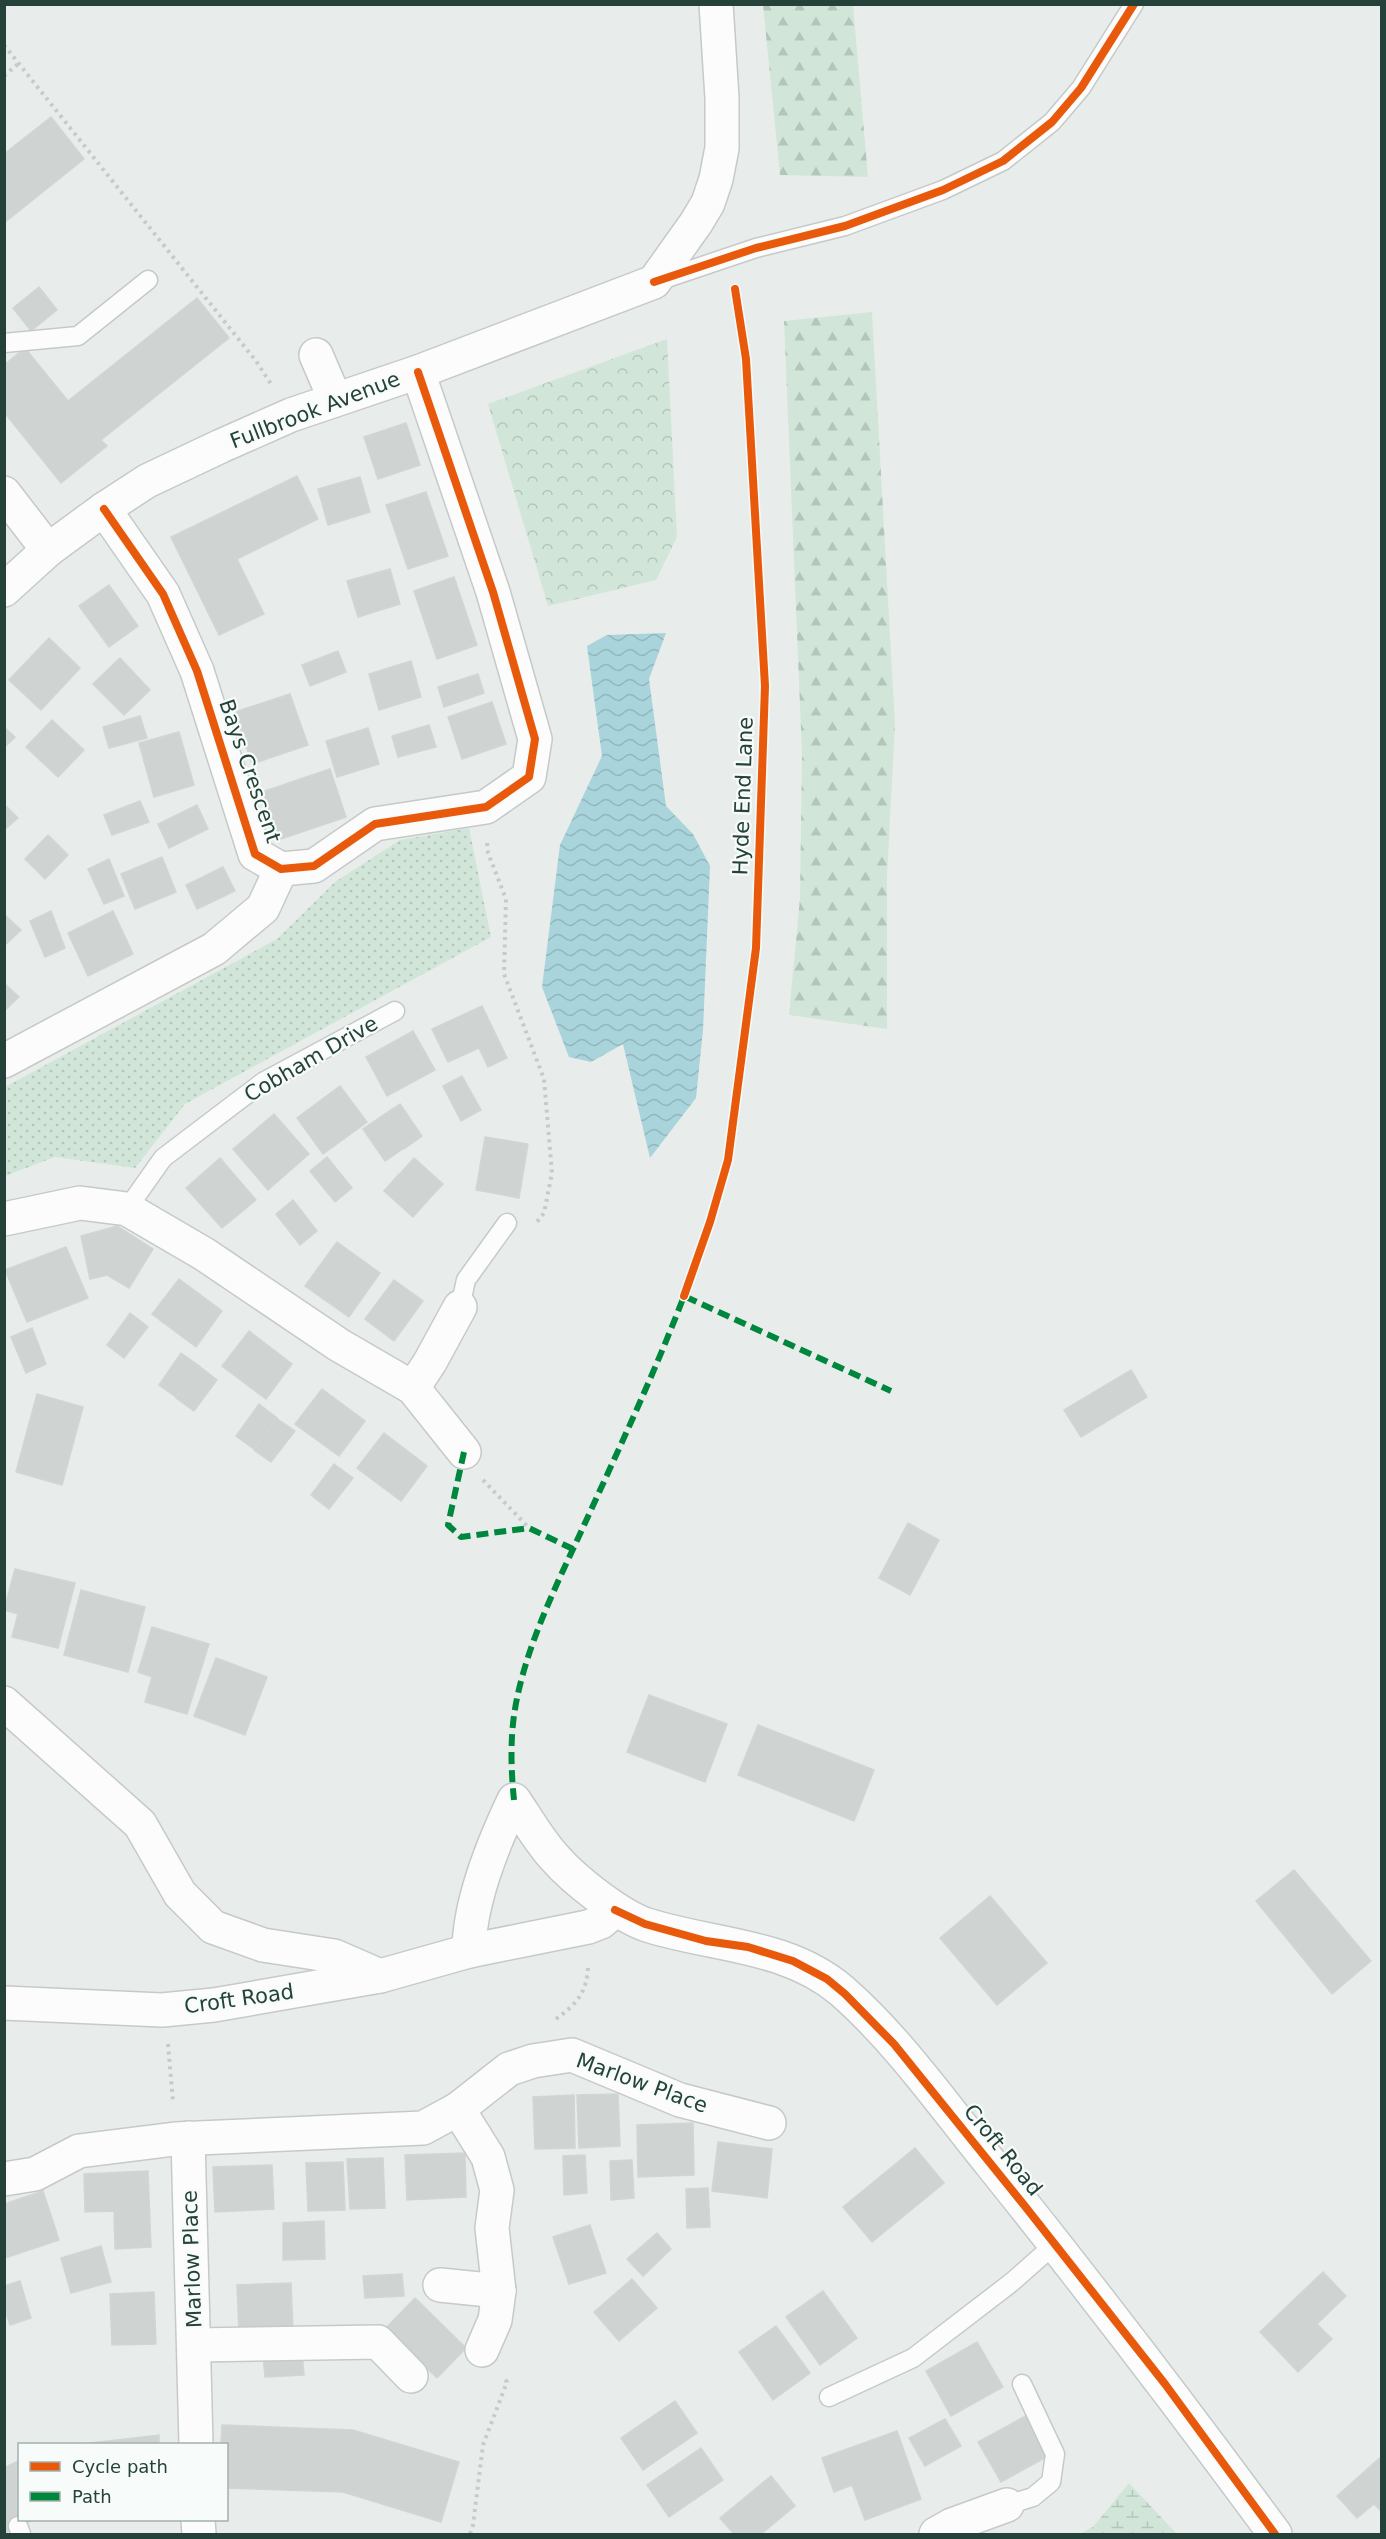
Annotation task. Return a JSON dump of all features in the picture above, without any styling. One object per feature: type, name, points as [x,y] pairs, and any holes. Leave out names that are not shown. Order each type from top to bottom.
[{"type":"street","points":[[654,282],[696,223],[708,203],[716,179],[722,148],[722,98],[716,4]]},
{"type":"street","name":"Fullbrook Avenue","points":[[4,590],[48,550],[147,481],[291,415],[418,372],[654,282]]},
{"type":"street","points":[[316,355],[336,399]]},
{"type":"street","name":"Bays Crescent","points":[[104,509],[163,594],[197,671],[255,854],[281,869],[314,866],[375,824],[486,807],[528,777],[535,739],[493,592],[418,372]]},
{"type":"street","points":[[4,494],[48,550]]},
{"type":"street","name":"Bays Crescent","points":[[4,1061],[214,949],[263,908],[281,869]]},
{"type":"street","points":[[4,1219],[80,1203],[127,1209],[204,1254],[339,1345],[413,1388],[472,1465]]},
{"type":"street","points":[[413,1388],[430,1362],[460,1306]]},
{"type":"street","points":[[4,1703],[141,1824],[180,1894],[213,1928],[263,1945],[334,1956],[380,1976]]},
{"type":"street","points":[[469,1951],[469,1933],[489,1859],[514,1800],[554,1858],[602,1918]]},
{"type":"street","name":"Croft Road","points":[[4,2003],[162,2010],[214,2005],[380,1976],[602,1918],[645,1924],[706,1941],[748,1947],[793,1961],[827,1979],[894,2044],[1165,2384],[1275,2535]]},
{"type":"street","name":"Marlow Place","points":[[4,2179],[35,2174],[79,2151],[182,2138],[423,2128],[458,2109],[509,2069],[533,2061],[572,2055],[680,2100],[768,2123]]},
{"type":"street","points":[[458,2109],[488,2157],[497,2190],[492,2228],[499,2291],[495,2320],[482,2350]]},
{"type":"street","name":"Marlow Place","points":[[182,2138],[194,2345],[196,2443]]},
{"type":"street","points":[[440,2285],[499,2291]]},
{"type":"street","name":"Marlow Place","points":[[194,2345],[378,2342],[411,2376]]},
{"type":"street","points":[[936,2535],[952,2525],[1006,2505]]},
{"type":"lane","points":[[654,282],[756,249],[845,226],[943,190],[1003,161],[1046,128],[1081,87],[1134,4]]},
{"type":"lane","points":[[4,343],[78,336],[148,280]]},
{"type":"lane","name":"Cobham Drive","points":[[127,1209],[163,1158],[263,1082],[395,1011]]},
{"type":"lane","points":[[460,1306],[466,1280],[507,1223]]},
{"type":"lane","points":[[829,2397],[913,2358],[1012,2282],[1055,2244]]},
{"type":"lane","points":[[1006,2505],[1033,2497],[1051,2482],[1055,2454],[1022,2384]]},
{"type":"path","points":[[4,45],[256,361],[291,415]]},
{"type":"path","points":[[4,75],[19,63]]},
{"type":"path","points":[[486,807],[488,853],[506,899],[504,974],[544,1079],[552,1173],[544,1213],[530,1230]]},
{"type":"path","points":[[472,1465],[528,1528]]},
{"type":"path","points":[[533,2061],[533,2042],[538,2032],[579,2000],[602,1918]]},
{"type":"path","points":[[162,2010],[182,2138]]},
{"type":"path","points":[[470,2535],[483,2445],[507,2382],[482,2350]]},
{"type":"green space","points":[[763,5],[853,5],[868,177],[780,175]]},
{"type":"green space","points":[[872,312],[895,725],[887,876],[887,1029],[789,1015],[800,898],[802,754],[784,321]]},
{"type":"green space","points":[[667,339],[677,537],[656,580],[548,606],[488,404]]},
{"type":"green space","points":[[469,828],[491,937],[185,1104],[135,1168],[55,1157],[5,1176],[5,1087],[277,939],[335,882],[400,840]]},
{"type":"green space","points":[[1129,2483],[1177,2534],[1079,2534],[1093,2527]]},
{"type":"water","points":[[666,633],[649,679],[666,806],[693,834],[710,866],[703,1030],[696,1098],[650,1158],[623,1044],[591,1062],[569,1057],[542,987],[560,845],[602,756],[587,646],[607,635]]},
{"type":"building","points":[[51,117],[84,159],[4,223],[4,154]]},
{"type":"building","points":[[39,287],[57,310],[31,331],[13,308]]},
{"type":"building","points":[[197,298],[229,338],[101,440],[107,446],[61,483],[4,412],[4,365],[25,348],[68,401]]},
{"type":"building","points":[[406,423],[420,465],[378,479],[364,437]]},
{"type":"building","points":[[297,476],[318,519],[237,559],[264,614],[219,635],[171,537]]},
{"type":"building","points":[[360,477],[370,512],[328,525],[318,489]]},
{"type":"building","points":[[426,492],[448,556],[408,569],[386,505]]},
{"type":"building","points":[[390,569],[400,604],[358,617],[347,581]]},
{"type":"building","points":[[454,577],[477,645],[437,659],[414,591]]},
{"type":"building","points":[[109,585],[138,626],[109,647],[79,606]]},
{"type":"building","points":[[49,638],[80,668],[41,710],[9,680]]},
{"type":"building","points":[[338,651],[346,672],[310,686],[302,665]]},
{"type":"building","points":[[120,658],[150,690],[124,715],[93,684]]},
{"type":"building","points":[[411,661],[421,697],[379,710],[369,674]]},
{"type":"building","points":[[478,674],[484,693],[444,707],[438,687]]},
{"type":"building","points":[[290,694],[308,745],[252,764],[235,712]]},
{"type":"building","points":[[492,702],[506,744],[462,759],[448,717]]},
{"type":"building","points":[[140,716],[147,738],[109,748],[103,727]]},
{"type":"building","points":[[52,720],[84,750],[58,777],[26,747]]},
{"type":"building","points":[[429,725],[436,747],[398,757],[392,736]]},
{"type":"building","points":[[4,727],[15,737],[4,748]]},
{"type":"building","points":[[368,728],[379,764],[337,777],[326,741]]},
{"type":"building","points":[[179,732],[194,785],[154,797],[139,743]]},
{"type":"building","points":[[330,769],[346,817],[278,840],[262,792]]},
{"type":"building","points":[[140,801],[149,822],[112,835],[104,815]]},
{"type":"building","points":[[4,804],[18,818],[4,830]]},
{"type":"building","points":[[197,805],[208,829],[169,848],[158,824]]},
{"type":"building","points":[[48,835],[68,855],[45,879],[25,859]]},
{"type":"building","points":[[162,857],[176,892],[135,909],[121,874]]},
{"type":"building","points":[[109,859],[124,896],[104,904],[88,869]]},
{"type":"building","points":[[223,867],[235,891],[197,909],[186,885]]},
{"type":"building","points":[[51,911],[65,948],[45,957],[30,921]]},
{"type":"building","points":[[113,911],[133,954],[88,976],[68,933]]},
{"type":"building","points":[[4,915],[21,930],[4,946]]},
{"type":"building","points":[[4,983],[19,997],[4,1011]]},
{"type":"building","points":[[482,1006],[507,1058],[488,1067],[479,1048],[448,1062],[432,1029]]},
{"type":"building","points":[[413,1031],[435,1070],[387,1096],[366,1057]]},
{"type":"building","points":[[462,1076],[481,1110],[461,1121],[443,1086]]},
{"type":"building","points":[[340,1086],[367,1122],[323,1154],[297,1118]]},
{"type":"building","points":[[400,1104],[422,1136],[404,1149],[382,1116]]},
{"type":"building","points":[[274,1114],[309,1154],[268,1190],[233,1149]]},
{"type":"building","points":[[382,1116],[404,1148],[385,1161],[363,1129]]},
{"type":"building","points":[[485,1137],[528,1144],[519,1198],[476,1190]]},
{"type":"building","points":[[327,1157],[352,1188],[335,1202],[310,1171]]},
{"type":"building","points":[[220,1158],[256,1200],[222,1228],[186,1188]]},
{"type":"building","points":[[414,1158],[443,1184],[428,1200],[399,1175]]},
{"type":"building","points":[[399,1174],[428,1200],[413,1217],[384,1191]]},
{"type":"building","points":[[293,1200],[317,1231],[300,1245],[276,1214]]},
{"type":"building","points":[[117,1226],[153,1249],[129,1288],[107,1275],[90,1279],[81,1236]]},
{"type":"building","points":[[337,1242],[380,1273],[349,1317],[305,1286]]},
{"type":"building","points":[[66,1247],[88,1298],[27,1322],[5,1270]]},
{"type":"building","points":[[179,1279],[222,1311],[196,1347],[152,1314]]},
{"type":"building","points":[[394,1280],[423,1301],[394,1341],[365,1319]]},
{"type":"building","points":[[130,1313],[148,1327],[124,1358],[107,1345]]},
{"type":"building","points":[[32,1328],[46,1364],[26,1373],[11,1337]]},
{"type":"building","points":[[249,1331],[292,1364],[266,1399],[222,1366]]},
{"type":"building","points":[[181,1353],[199,1366],[176,1397],[159,1385]]},
{"type":"building","points":[[199,1366],[217,1380],[194,1411],[176,1398]]},
{"type":"building","points":[[1131,1370],[1147,1397],[1081,1437],[1064,1410]]},
{"type":"building","points":[[322,1389],[365,1421],[339,1456],[295,1424]]},
{"type":"building","points":[[37,1394],[83,1407],[62,1485],[16,1472]]},
{"type":"building","points":[[259,1404],[277,1418],[254,1449],[236,1436]]},
{"type":"building","points":[[276,1418],[295,1431],[271,1462],[254,1450]]},
{"type":"building","points":[[384,1433],[427,1466],[401,1501],[357,1468]]},
{"type":"building","points":[[334,1464],[353,1478],[329,1509],[311,1495]]},
{"type":"building","points":[[908,1523],[939,1540],[910,1595],[879,1578]]},
{"type":"building","points":[[15,1569],[75,1583],[58,1648],[12,1637],[18,1614],[4,1610]]},
{"type":"building","points":[[81,1590],[145,1607],[128,1672],[64,1655]]},
{"type":"building","points":[[152,1627],[209,1644],[187,1714],[145,1702],[152,1677],[138,1672]]},
{"type":"building","points":[[216,1658],[267,1677],[245,1735],[194,1716]]},
{"type":"building","points":[[649,1695],[727,1724],[705,1782],[627,1752]]},
{"type":"building","points":[[758,1725],[874,1770],[854,1821],[738,1775]]},
{"type":"building","points":[[1294,1870],[1371,1961],[1332,1994],[1256,1901]]},
{"type":"building","points":[[990,1896],[1047,1963],[997,2005],[940,1938]]},
{"type":"building","points":[[618,2094],[620,2146],[579,2148],[577,2095]]},
{"type":"building","points":[[574,2095],[575,2148],[535,2149],[533,2097]]},
{"type":"building","points":[[693,2123],[694,2175],[638,2177],[637,2125]]},
{"type":"building","points":[[718,2142],[772,2149],[767,2198],[712,2191]]},
{"type":"building","points":[[915,2148],[944,2183],[872,2242],[843,2207]]},
{"type":"building","points":[[465,2153],[466,2197],[407,2200],[405,2155]]},
{"type":"building","points":[[585,2155],[587,2193],[564,2195],[563,2156]]},
{"type":"building","points":[[383,2158],[385,2208],[350,2209],[347,2159]]},
{"type":"building","points":[[632,2160],[634,2198],[611,2200],[610,2161]]},
{"type":"building","points":[[343,2162],[345,2210],[308,2211],[306,2163]]},
{"type":"building","points":[[272,2165],[274,2209],[215,2212],[213,2167]]},
{"type":"building","points":[[148,2171],[151,2247],[115,2249],[114,2211],[85,2212],[84,2174]]},
{"type":"building","points":[[708,2188],[710,2227],[687,2228],[686,2189]]},
{"type":"building","points":[[43,2191],[59,2240],[5,2258],[4,2204]]},
{"type":"building","points":[[324,2221],[325,2259],[283,2260],[283,2223]]},
{"type":"building","points":[[590,2225],[606,2273],[569,2284],[553,2237]]},
{"type":"building","points":[[657,2233],[671,2249],[643,2276],[627,2259]]},
{"type":"building","points":[[101,2246],[111,2282],[71,2293],[61,2258]]},
{"type":"building","points":[[1323,2272],[1346,2296],[1317,2324],[1332,2339],[1298,2372],[1260,2332]]},
{"type":"building","points":[[402,2274],[404,2296],[365,2298],[363,2276]]},
{"type":"building","points":[[632,2279],[657,2308],[619,2341],[594,2312]]},
{"type":"building","points":[[20,2281],[31,2318],[10,2325],[4,2307],[4,2286]]},
{"type":"building","points":[[291,2283],[293,2330],[239,2333],[237,2285]]},
{"type":"building","points":[[823,2291],[857,2338],[820,2365],[786,2317]]},
{"type":"building","points":[[154,2292],[156,2344],[112,2345],[110,2294]]},
{"type":"building","points":[[415,2298],[466,2348],[437,2378],[386,2328]]},
{"type":"building","points":[[776,2326],[810,2373],[773,2400],[739,2352]]},
{"type":"building","points":[[977,2342],[1003,2387],[951,2416],[926,2371]]},
{"type":"building","points":[[302,2353],[304,2375],[265,2377],[263,2355]]},
{"type":"building","points":[[675,2401],[697,2433],[643,2470],[621,2438]]},
{"type":"building","points":[[1029,2414],[1052,2454],[1001,2482],[978,2442]]},
{"type":"building","points":[[945,2419],[961,2446],[925,2466],[909,2438]]},
{"type":"building","points":[[222,2425],[353,2430],[459,2462],[441,2522],[343,2492],[228,2488],[228,2443],[221,2443]]},
{"type":"building","points":[[897,2431],[921,2499],[865,2520],[852,2485],[834,2492],[822,2458]]},
{"type":"building","points":[[159,2435],[159,2443],[91,2443]]},
{"type":"building","points":[[701,2448],[723,2480],[669,2517],[647,2485]]},
{"type":"building","points":[[1382,2456],[1382,2512],[1374,2504],[1357,2518],[1337,2496]]},
{"type":"building","points":[[18,2461],[18,2521],[31,2521],[4,2533],[4,2468]]},
{"type":"building","points":[[771,2476],[795,2506],[761,2534],[734,2534],[720,2518]]},
{"type":"marked path","points":[[514,1800],[513,1720],[533,1642],[551,1597],[647,1386],[684,1296],[891,1391]]},
{"type":"marked path","points":[[464,1452],[448,1525],[461,1537],[529,1528],[573,1549]]},
{"type":"cycle path","points":[[654,282],[756,248],[845,226],[943,190],[1003,161],[1052,122],[1081,88],[1134,4]]},
{"type":"cycle path","name":"Hyde End Lane","points":[[684,1296],[710,1222],[728,1160],[756,948],[765,686],[746,359],[735,289]]},
{"type":"cycle path","points":[[104,509],[163,594],[197,671],[255,854],[281,869],[314,866],[375,824],[486,807],[529,777],[535,739],[493,592],[418,372]]},
{"type":"cycle path","points":[[615,1910],[645,1924],[706,1941],[748,1947],[793,1961],[827,1979],[845,1994],[894,2044],[1024,2205],[1165,2384],[1275,2534]]}]
